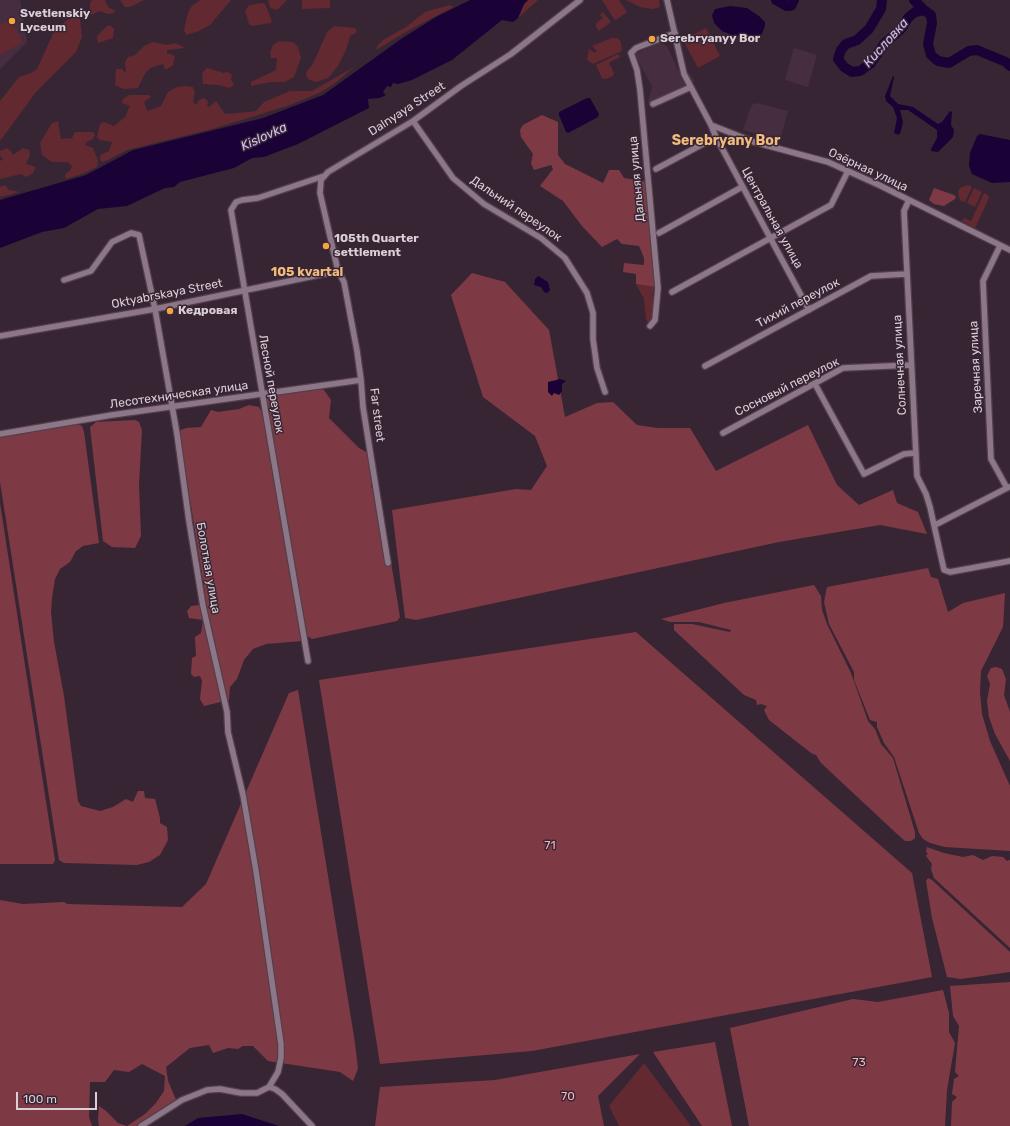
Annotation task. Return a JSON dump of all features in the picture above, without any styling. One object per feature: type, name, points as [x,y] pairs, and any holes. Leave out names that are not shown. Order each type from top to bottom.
[{"type":"street","name":"Dalnyaya Street","points":[[324,176],[413,121],[461,86],[511,54],[580,0]]},
{"type":"street","name":"Центральная улица","points":[[668,3],[681,66],[742,187],[809,310]]},
{"type":"street","name":"Дальняя улица","points":[[650,326],[655,320],[658,288],[640,90],[637,70],[631,56],[634,50],[675,33]]},
{"type":"street","points":[[653,104],[691,87]]},
{"type":"street","name":"Дальний переулок","points":[[413,121],[453,178],[484,204],[541,238],[565,258],[587,293],[591,307],[597,368],[605,392]]},
{"type":"street","name":"Озёрная улица","points":[[711,125],[754,142],[828,162],[1010,250]]},
{"type":"street","points":[[656,170],[716,137]]},
{"type":"street","points":[[672,292],[832,205],[848,171]]},
{"type":"street","points":[[324,176],[321,180],[320,193],[338,272]]},
{"type":"street","name":"Лесной переулок","points":[[308,661],[231,210],[236,202],[258,198],[324,176]]},
{"type":"street","points":[[659,233],[742,187]]},
{"type":"street","name":"Солнечная улица","points":[[909,200],[904,211],[910,365],[917,476],[926,494],[935,525],[944,570],[946,572],[1010,561]]},
{"type":"street","name":"Болотная улица","points":[[64,280],[91,271],[112,242],[131,233],[137,234],[155,309],[203,606],[227,712],[228,732],[243,795],[281,1044],[281,1058],[278,1072],[269,1087]]},
{"type":"street","name":"Заречная улица","points":[[1000,246],[983,281],[991,459],[1008,488]]},
{"type":"street","name":"Oktyabrskaya Street","points":[[0,336],[155,309],[338,272]]},
{"type":"street","name":"Far street","points":[[338,272],[344,282],[361,380],[363,407],[388,563]]},
{"type":"street","name":"Тихий переулок","points":[[705,366],[870,276],[906,274]]},
{"type":"street","name":"Сосновый переулок","points":[[723,433],[843,368],[910,365]]},
{"type":"street","name":"Лесотехническая улица","points":[[0,434],[112,415],[361,380]]},
{"type":"street","points":[[815,384],[864,474],[904,454],[916,454]]},
{"type":"street","points":[[935,525],[1008,488]]},
{"type":"street","points":[[140,1126],[182,1100],[207,1090],[220,1089],[242,1093],[257,1093],[269,1087],[282,1094],[312,1126]]},
{"type":"shaded area","name":"Svetlenskiy Lyceum","points":[[0,0],[20,0],[27,42],[0,69]]},
{"type":"shaded area","points":[[92,0],[105,0],[108,7],[115,11],[114,13],[109,14],[99,11],[92,15],[90,12],[90,3]]},
{"type":"shaded area","points":[[120,0],[144,0],[130,7],[125,7]]},
{"type":"shaded area","points":[[200,0],[231,0],[210,25],[199,31],[186,35],[184,30],[188,13],[191,7]]},
{"type":"shaded area","points":[[268,0],[287,0],[277,10],[270,8]]},
{"type":"shaded area","points":[[302,0],[330,0],[330,8],[302,9]]},
{"type":"shaded area","points":[[528,0],[538,0],[518,18],[524,4]]},
{"type":"shaded area","points":[[602,0],[619,0],[627,12],[616,20]]},
{"type":"shaded area","points":[[626,0],[659,0],[660,7],[652,9],[640,7]]},
{"type":"shaded area","points":[[265,4],[272,21],[271,23],[252,26],[249,24],[245,11],[249,5]]},
{"type":"shaded area","points":[[450,5],[453,7],[411,29],[376,50],[377,46],[383,40],[406,27],[425,12]]},
{"type":"shaded area","points":[[603,12],[611,22],[599,31],[596,27],[596,23],[603,18],[600,15]]},
{"type":"shaded area","points":[[76,17],[80,19],[82,37],[76,52],[36,92],[0,141],[0,101],[19,77],[31,73],[37,69],[53,34],[63,23]]},
{"type":"shaded area","points":[[10,19],[23,42],[0,55],[0,25]]},
{"type":"shaded area","points":[[107,26],[111,26],[114,29],[113,38],[98,43],[97,36]]},
{"type":"shaded area","points":[[334,26],[355,28],[357,32],[350,36],[346,50],[338,66],[328,78],[316,82],[308,79],[306,75],[307,71],[313,64],[327,32]]},
{"type":"shaded area","points":[[706,28],[720,56],[698,68],[683,40]]},
{"type":"shaded area","points":[[612,38],[617,38],[621,42],[622,51],[593,64],[587,60],[589,49],[595,53],[597,51],[592,46]]},
{"type":"shaded area","points":[[279,41],[293,42],[298,47],[301,58],[294,77],[285,82],[271,82],[251,86],[251,82],[276,70],[277,58],[271,58],[270,53],[273,45]]},
{"type":"shaded area","points":[[153,42],[167,45],[175,43],[185,48],[167,50],[167,53],[175,56],[173,65],[167,69],[165,69],[163,64],[150,68],[144,75],[138,88],[124,89],[115,85],[116,69],[122,69],[126,73],[125,62],[128,57],[135,55],[144,46]]},
{"type":"shaded area","points":[[660,43],[667,46],[681,77],[689,73],[695,82],[648,103],[652,86],[634,54]]},
{"type":"shaded area","points":[[794,48],[817,55],[808,87],[785,80]]},
{"type":"shaded area","points":[[618,54],[620,57],[609,63],[614,73],[613,76],[606,79],[602,78],[596,65]]},
{"type":"shaded area","points":[[354,67],[334,84],[319,93],[290,105],[216,128],[127,150],[102,162],[100,159],[100,155],[109,151],[112,142],[100,140],[97,137],[100,124],[104,122],[114,126],[125,117],[130,106],[122,103],[123,99],[129,95],[149,95],[151,97],[144,102],[147,111],[161,106],[168,92],[177,87],[186,86],[193,87],[195,92],[193,102],[196,105],[199,100],[204,98],[208,101],[207,105],[209,107],[216,101],[225,114],[249,112],[256,111],[264,102],[290,91],[312,91]]},
{"type":"shaded area","points":[[207,68],[224,73],[228,72],[232,75],[231,79],[234,85],[230,88],[218,85],[203,84],[202,73]]},
{"type":"shaded area","points":[[757,103],[788,111],[780,140],[743,130],[752,105]]},
{"type":"shaded area","points":[[58,121],[61,139],[72,138],[75,132],[93,132],[95,135],[93,139],[85,145],[93,148],[98,160],[97,167],[66,179],[65,174],[70,171],[72,166],[68,162],[52,162],[42,155],[40,143],[52,123]]},
{"type":"shaded area","points":[[7,148],[13,155],[23,148],[29,150],[30,155],[26,164],[36,167],[33,173],[26,177],[21,174],[0,179],[0,161],[3,159],[0,156],[0,151]]},
{"type":"shaded area","points":[[5,185],[9,190],[20,192],[0,197],[0,187]]},
{"type":"shaded area","points":[[968,185],[972,187],[965,202],[960,200],[958,192],[960,188]]},
{"type":"shaded area","points":[[974,188],[982,192],[975,207],[967,203]]},
{"type":"shaded area","points":[[984,193],[988,195],[989,198],[975,228],[962,221],[964,218],[971,221]]},
{"type":"shaded area","points":[[636,284],[655,287],[652,296],[656,299],[651,321],[648,322],[646,320],[644,299]]},
{"type":"shaded area","points":[[644,1063],[691,1126],[619,1126],[609,1106]]},
{"type":"green space","points":[[542,115],[558,122],[558,155],[565,164],[603,183],[609,170],[619,170],[624,178],[647,182],[655,287],[636,284],[636,274],[623,272],[624,263],[644,265],[644,258],[639,246],[622,244],[617,239],[602,247],[582,226],[563,201],[540,186],[553,169],[551,165],[534,170],[531,163],[533,154],[521,137],[520,130],[523,125]]},
{"type":"green space","points":[[934,188],[956,197],[944,206],[934,204],[929,200]]},
{"type":"green space","points":[[472,273],[505,282],[549,330],[565,417],[597,403],[613,402],[637,425],[657,428],[690,428],[716,471],[808,425],[837,485],[859,505],[893,490],[897,503],[918,512],[927,534],[880,525],[779,542],[416,620],[405,618],[392,510],[516,489],[531,490],[547,466],[535,436],[483,397],[451,295]]},
{"type":"green space","points":[[316,388],[324,390],[331,400],[329,418],[359,448],[370,454],[375,473],[371,487],[381,501],[400,617],[397,621],[312,639],[306,635],[266,398],[272,391]]},
{"type":"green space","points":[[249,405],[259,407],[264,416],[302,641],[266,644],[253,649],[244,660],[237,679],[230,687],[229,700],[204,706],[200,699],[202,681],[200,676],[194,677],[191,674],[192,658],[196,656],[195,637],[201,633],[203,620],[189,618],[187,611],[191,606],[200,605],[205,593],[179,431],[186,428],[201,427],[211,410],[218,412],[239,409]]},
{"type":"green space","points":[[135,420],[139,422],[142,430],[139,484],[141,536],[135,548],[112,547],[103,541],[90,427],[96,422]]},
{"type":"green space","points":[[41,424],[46,429],[76,424],[82,426],[99,543],[83,546],[76,551],[70,562],[60,569],[55,579],[52,598],[51,612],[54,642],[64,696],[78,801],[81,806],[100,811],[113,807],[126,799],[133,802],[138,791],[144,791],[145,798],[155,799],[160,823],[167,827],[168,840],[160,855],[149,862],[137,865],[64,863],[59,860],[0,482],[0,437],[25,432],[27,426]]},
{"type":"green space","points":[[0,503],[55,860],[53,864],[0,864]]},
{"type":"green space","points":[[928,568],[931,577],[938,579],[948,612],[963,603],[1005,593],[1003,627],[981,671],[980,692],[982,714],[990,741],[1010,786],[1010,851],[945,847],[930,843],[923,839],[919,833],[894,757],[884,743],[877,727],[877,722],[870,720],[854,680],[854,672],[829,624],[824,602],[827,587]]},
{"type":"green space","points":[[814,585],[821,596],[822,610],[827,624],[851,673],[868,721],[875,729],[881,744],[893,758],[915,832],[915,838],[911,841],[905,841],[821,763],[816,755],[811,753],[769,720],[764,710],[767,706],[761,704],[757,705],[756,700],[744,695],[674,630],[674,624],[692,624],[730,632],[731,630],[699,622],[670,622],[661,619],[724,603]]},
{"type":"green space","name":"71","points":[[636,632],[912,873],[932,977],[532,1051],[380,1064],[319,680]]},
{"type":"green space","points":[[996,667],[1002,669],[1006,679],[1004,695],[1010,712],[1010,761],[995,734],[989,717],[987,701],[990,684],[987,676],[991,668]]},
{"type":"green space","points":[[298,690],[358,1069],[353,1081],[340,1072],[268,1061],[253,1046],[243,1046],[238,1049],[228,1048],[213,1053],[209,1045],[190,1048],[166,1067],[168,1081],[177,1102],[146,1126],[127,1126],[145,1114],[156,1103],[164,1091],[165,1076],[142,1064],[129,1072],[114,1070],[105,1082],[90,1082],[89,1117],[92,1126],[0,1126],[0,900],[23,904],[64,902],[67,904],[182,907],[206,884],[289,693]]},
{"type":"green space","points":[[927,847],[944,853],[963,857],[973,855],[983,860],[992,856],[1003,857],[1007,861],[1010,860],[1010,948],[934,878],[931,869],[932,864],[926,856],[928,853],[926,852]]},
{"type":"green space","points":[[928,878],[1010,952],[1010,972],[961,979],[947,977],[932,918],[926,881]]},
{"type":"green space","points":[[1010,982],[1010,1126],[951,1126],[952,1102],[957,1097],[952,1094],[954,1079],[959,1076],[955,1072],[959,1026],[953,1016],[950,986]]},
{"type":"green space","name":"73","points":[[943,990],[949,1013],[949,1032],[955,1043],[947,1090],[945,1126],[749,1126],[730,1028],[853,999],[878,1002]]},
{"type":"green space","points":[[715,1042],[732,1126],[702,1126],[653,1052]]},
{"type":"green space","name":"70","points":[[640,1054],[598,1096],[604,1126],[375,1126],[380,1087],[495,1080]]},
{"type":"green space","points":[[99,1106],[118,1123],[127,1126],[99,1126]]},
{"type":"water","name":"Kislovka","points":[[470,0],[528,0],[524,4],[518,18],[513,22],[502,20],[452,60],[412,80],[398,84],[393,83],[391,87],[387,86],[383,92],[386,95],[380,98],[368,99],[369,108],[298,144],[264,157],[252,158],[234,168],[180,182],[174,187],[165,188],[127,206],[98,209],[64,228],[42,232],[0,248],[0,200],[86,175],[133,150],[263,118],[323,95],[401,39],[436,17]]},
{"type":"water","points":[[730,6],[747,8],[759,16],[765,22],[762,34],[753,39],[732,35],[722,31],[714,23],[712,15],[715,9]]},
{"type":"water","points":[[893,76],[890,96],[898,104],[913,107],[938,124],[942,122],[950,111],[952,112],[951,125],[954,130],[953,137],[938,152],[931,151],[937,138],[937,130],[908,110],[900,110],[903,122],[901,131],[899,135],[894,133],[897,118],[893,107],[886,101],[885,96]]},
{"type":"water","points":[[587,98],[590,98],[599,114],[598,117],[568,133],[566,132],[559,112]]},
{"type":"water","points":[[980,134],[1010,140],[1010,182],[992,183],[972,174],[969,166],[970,153],[977,136]]},
{"type":"water","points":[[538,276],[548,282],[550,290],[547,293],[544,292],[541,287],[534,285],[535,279]]},
{"type":"water","points":[[560,379],[566,381],[562,384],[562,391],[559,395],[554,393],[552,396],[548,392],[548,382]]},
{"type":"water","points":[[242,1114],[279,1126],[185,1126],[198,1118]]},
{"type":"waterway","name":"Кисловка","points":[[776,0],[787,6],[791,6],[794,0]]},
{"type":"waterway","name":"Кисловка","points":[[882,0],[881,9],[869,29],[857,40],[846,44],[841,50],[838,59],[844,67],[852,72],[860,71],[870,64],[885,43],[901,29],[908,18],[915,12],[924,10],[931,15],[932,23],[928,44],[931,55],[938,61],[949,63],[969,51],[977,50],[1006,62],[1010,66]]},
{"type":"waterway","points":[[914,0],[924,10]]},
{"type":"place","name":"Svetlenskiy Lyceum","points":[[12,21]]},
{"type":"place","name":"Serebryanyy Bor","points":[[652,39]]},
{"type":"place","name":"105th Quarter settlement","points":[[326,246]]},
{"type":"place","name":"Кедровая","points":[[170,311]]},
{"type":"district","name":"Serebryany Bor","points":[[726,141]]},
{"type":"district","name":"105 kvartal","points":[[307,272]]}]
